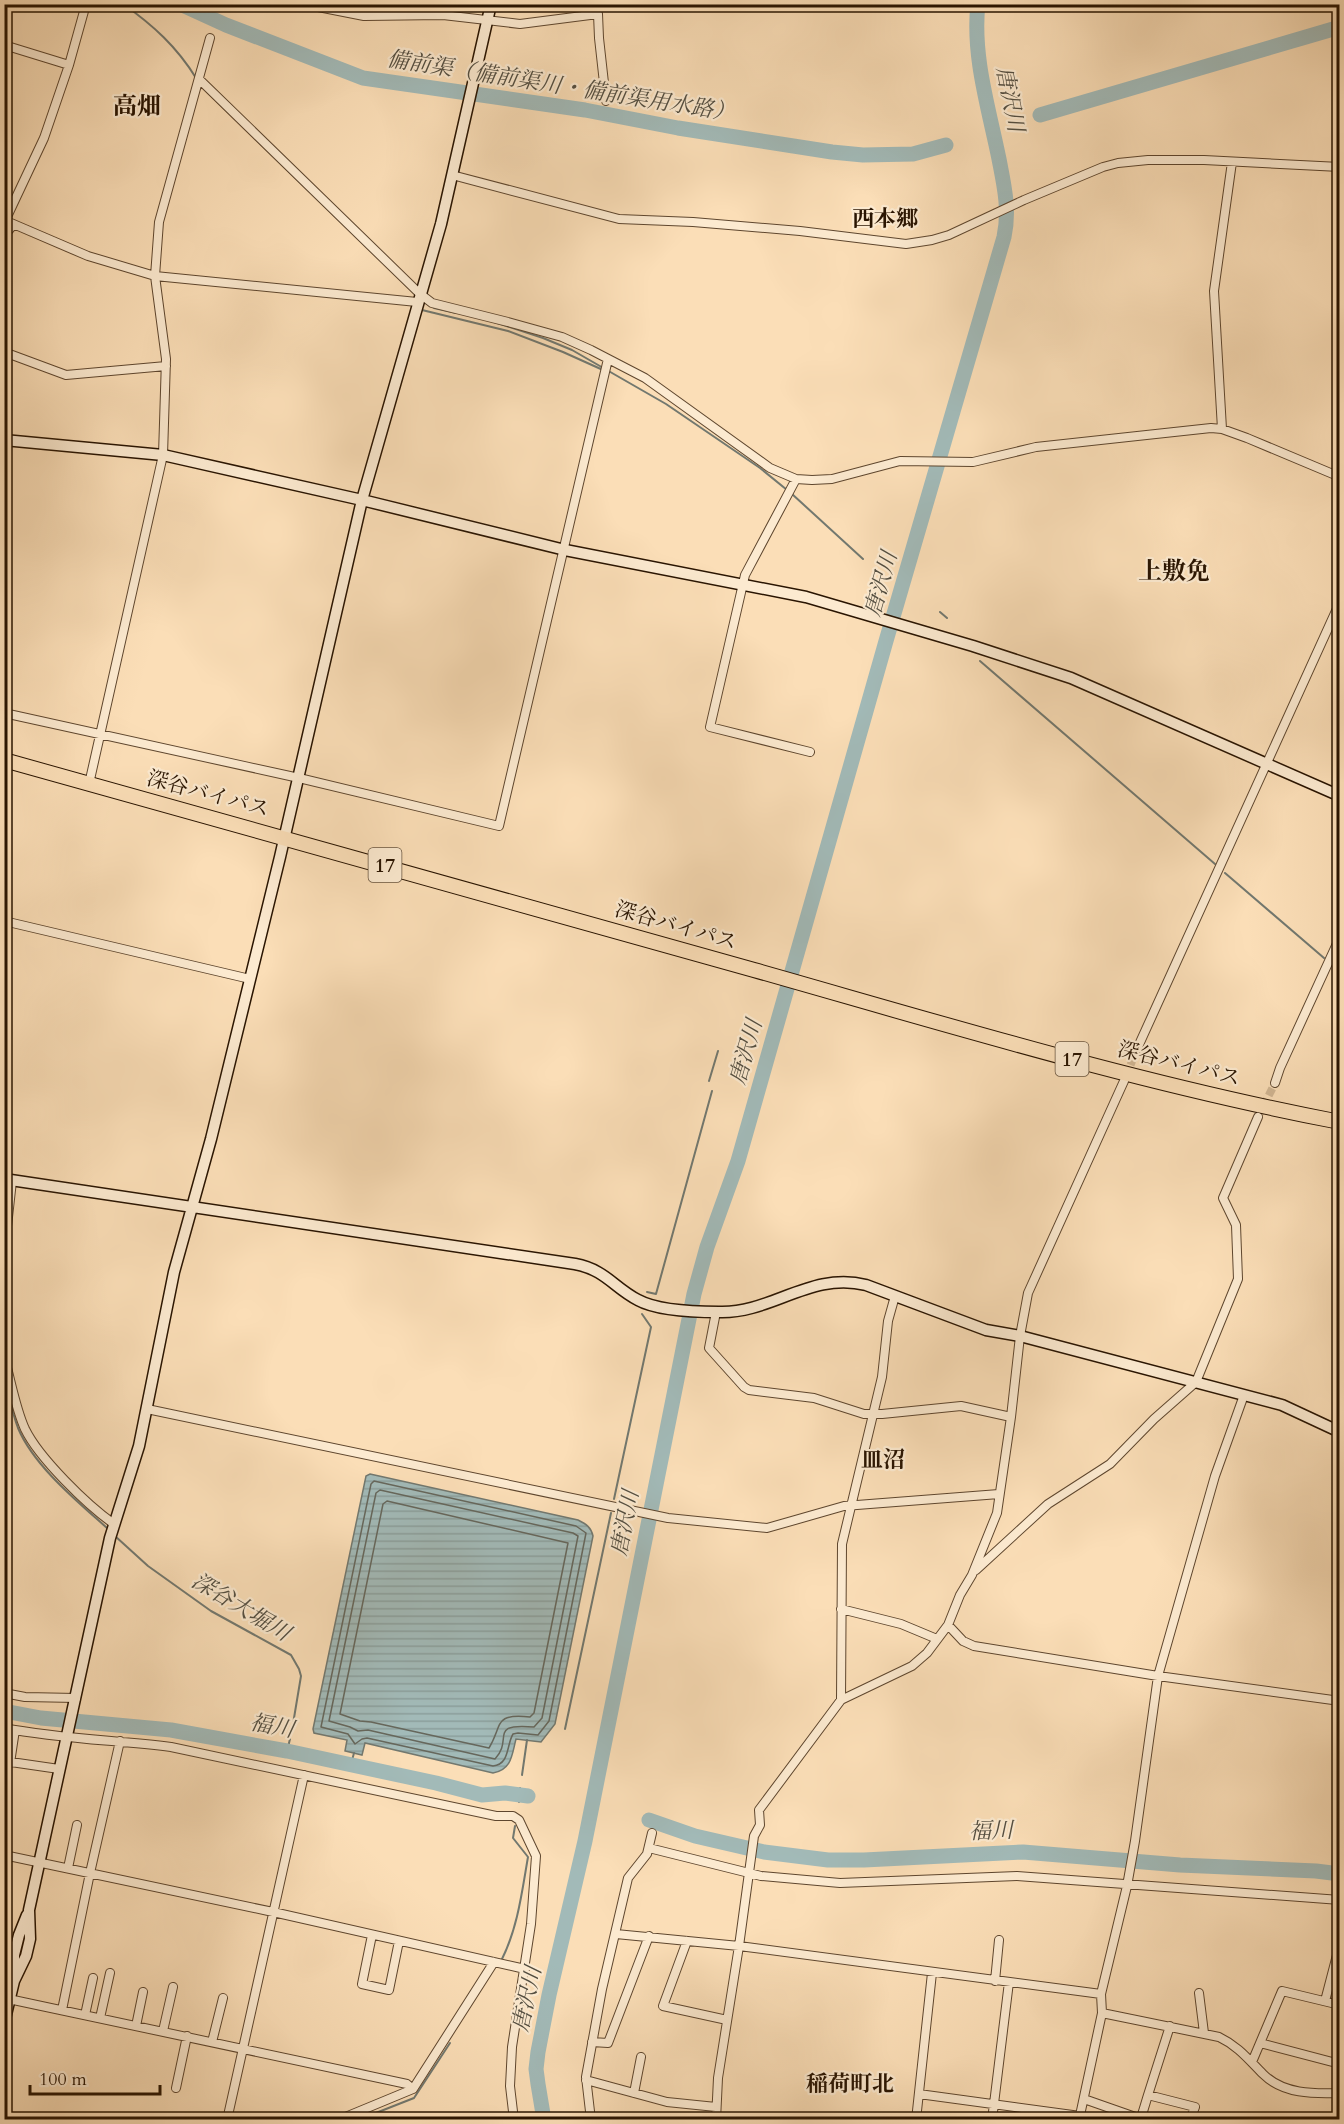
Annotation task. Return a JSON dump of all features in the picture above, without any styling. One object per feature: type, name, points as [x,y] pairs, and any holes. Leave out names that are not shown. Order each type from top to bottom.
[{"type":"highway","name":"深谷バイパス","points":[[4,760],[284,837],[806,986],[1161,1083],[1340,1122]]},
{"type":"street","points":[[86,4],[69,65],[44,138],[5,221],[88,256],[155,276],[418,298],[562,338],[645,378],[770,468],[796,479],[832,479],[891,462],[973,462],[1045,446],[1196,429],[1221,429],[1340,477]]},
{"type":"street","points":[[303,4],[364,16],[443,15],[520,24],[598,14],[606,101]]},
{"type":"street","points":[[4,2023],[7,1999],[26,1956],[30,1939],[29,1910],[59,1769],[114,1524],[135,1463],[174,1272],[211,1139],[299,778],[362,500],[441,224],[491,4]]},
{"type":"street","points":[[1040,4],[1059,7],[1084,4]]},
{"type":"street","points":[[89,784],[163,456],[166,366],[155,276],[159,222],[210,38]]},
{"type":"street","points":[[4,45],[69,65]]},
{"type":"street","points":[[199,79],[418,298]]},
{"type":"street","points":[[452,175],[619,219],[693,222],[800,231],[906,244],[932,240],[1102,167],[1118,163],[1148,160],[1340,167]]},
{"type":"street","points":[[1221,429],[1214,291],[1232,162]]},
{"type":"street","points":[[4,236],[13,225]]},
{"type":"street","points":[[4,352],[66,375],[166,366]]},
{"type":"street","points":[[4,713],[299,778],[499,826],[608,359]]},
{"type":"street","points":[[4,440],[163,456],[362,500],[564,550],[806,597],[973,646],[1071,678],[1340,796]]},
{"type":"street","points":[[796,479],[745,575],[710,728],[810,752]]},
{"type":"street","points":[[1137,1049],[1340,602]]},
{"type":"street","points":[[4,921],[250,979]]},
{"type":"street","points":[[1275,1083],[1340,937]]},
{"type":"street","points":[[717,2120],[718,2079],[740,1946],[754,1836],[760,1825],[759,1810],[842,1700],[912,1666],[927,1653],[948,1625],[960,1595],[972,1575],[997,1513],[1020,1336],[1028,1293],[1124,1081]]},
{"type":"street","points":[[972,1575],[987,1558],[1048,1504],[1110,1464],[1154,1419],[1196,1382],[1238,1279],[1236,1225],[1223,1198],[1258,1117]]},
{"type":"street","points":[[4,1253],[8,1180],[587,1266],[600,1272],[638,1300],[671,1308],[714,1312],[744,1310],[809,1287],[835,1281],[866,1285],[986,1330],[1020,1336],[1282,1405],[1340,1432]]},
{"type":"street","points":[[842,1700],[842,1544],[884,1369],[888,1321],[895,1296]]},
{"type":"street","points":[[714,1312],[709,1348],[749,1390],[814,1398],[872,1415],[961,1406],[1011,1417]]},
{"type":"street","points":[[4,1357],[22,1420],[34,1443],[64,1478],[114,1524]]},
{"type":"street","points":[[919,2094],[1080,2118],[1102,2013],[1101,1994],[1128,1883],[1158,1676],[1215,1476],[1244,1395]]},
{"type":"street","points":[[147,1409],[668,1518],[767,1528],[850,1506],[999,1494]]},
{"type":"street","points":[[841,1608],[901,1624],[937,1639]]},
{"type":"street","points":[[948,1625],[963,1641],[974,1646],[1158,1676],[1340,1701]]},
{"type":"street","points":[[4,1692],[25,1697],[75,1701]]},
{"type":"street","points":[[4,1728],[171,1747],[485,1814],[513,1816],[519,1820],[536,1856],[531,1924],[512,2055],[510,2086],[513,2120]]},
{"type":"street","points":[[15,1730],[7,1762],[59,1769]]},
{"type":"street","points":[[62,2010],[120,1741]]},
{"type":"street","points":[[227,2120],[304,1775]]},
{"type":"street","points":[[68,1868],[77,1825]]},
{"type":"street","points":[[591,2120],[586,2080],[602,1989],[628,1878],[644,1860],[652,1833]]},
{"type":"street","points":[[649,1848],[749,1870],[761,1876],[840,1883],[1017,1876],[1340,1900]]},
{"type":"street","points":[[4,1855],[273,1912],[525,1969]]},
{"type":"street","points":[[616,1934],[740,1946],[1101,1994]]},
{"type":"street","points":[[372,1935],[362,1984],[389,1990],[399,1941]]},
{"type":"street","points":[[592,2042],[608,2043],[650,1936]]},
{"type":"street","points":[[995,1980],[999,1940]]},
{"type":"street","points":[[687,1941],[663,2006],[727,2020]]},
{"type":"street","points":[[1325,2001],[1337,1955]]},
{"type":"street","points":[[338,2120],[414,2089],[494,1962]]},
{"type":"street","points":[[100,2018],[110,1973]]},
{"type":"street","points":[[916,2120],[932,1973]]},
{"type":"street","points":[[85,2015],[93,1978]]},
{"type":"street","points":[[992,2120],[1009,1982]]},
{"type":"street","points":[[163,2031],[173,1987]]},
{"type":"street","points":[[1252,2062],[1282,1991],[1340,2005]]},
{"type":"street","points":[[136,2026],[143,1992]]},
{"type":"street","points":[[1198,1993],[1204,2032]]},
{"type":"street","points":[[212,2042],[223,1998]]},
{"type":"street","points":[[7,1999],[407,2084],[414,2089]]},
{"type":"street","points":[[1102,2013],[1204,2032],[1219,2037],[1233,2043],[1271,2081],[1288,2088],[1315,2094],[1340,2093]]},
{"type":"street","points":[[1084,2099],[1143,2119],[1148,2095],[1170,2026]]},
{"type":"street","points":[[176,2088],[187,2036]]},
{"type":"street","points":[[1260,2043],[1340,2064]]},
{"type":"street","points":[[634,2093],[641,2056]]},
{"type":"street","points":[[586,2080],[667,2102],[717,2107]]},
{"type":"street","points":[[1148,2095],[1195,2107],[1190,2120]]},
{"type":"water","points":[[370,1474],[578,1520],[588,1526],[592,1533],[555,1724],[541,1742],[516,1739],[512,1756],[504,1769],[493,1773],[365,1743],[362,1755],[345,1751],[347,1740],[314,1733],[366,1476]]},
{"type":"waterway","points":[[123,4],[164,37],[196,78]]},
{"type":"waterway","name":"備前渠（備前渠川・備前渠用水路）","points":[[180,4],[226,25],[363,78],[585,110],[678,128],[832,152],[863,155],[913,154],[946,145]]},
{"type":"waterway","name":"唐沢川","points":[[544,2120],[536,2069],[538,2052],[585,1841],[694,1294],[707,1247],[738,1161],[1004,237],[1006,198],[979,63],[978,4]]},
{"type":"waterway","name":"備前渠（備前渠川・備前渠用水路）","points":[[1040,115],[1340,27]]},
{"type":"waterway","points":[[201,86],[416,295]]},
{"type":"waterway","points":[[422,301],[434,308],[456,313]]},
{"type":"waterway","points":[[422,310],[508,331],[603,370]]},
{"type":"waterway","points":[[491,321],[572,350],[666,404],[760,468],[863,559]]},
{"type":"waterway","points":[[940,612],[947,618]]},
{"type":"waterway","points":[[980,661],[1215,864]]},
{"type":"waterway","points":[[1225,873],[1324,958]]},
{"type":"waterway","points":[[1332,965],[1340,971]]},
{"type":"waterway","points":[[709,1081],[718,1051]]},
{"type":"waterway","points":[[647,1292],[656,1294],[712,1091]]},
{"type":"waterway","points":[[614,1499],[651,1327],[642,1314]]},
{"type":"waterway","name":"深谷大堀川","points":[[4,1379],[18,1428],[34,1456],[70,1495],[107,1528]]},
{"type":"waterway","points":[[565,1729],[611,1513]]},
{"type":"waterway","name":"深谷大堀川","points":[[115,1536],[148,1566],[211,1611],[291,1655],[301,1676],[292,1730]]},
{"type":"waterway","name":"福川","points":[[4,1711],[41,1718],[171,1730],[287,1751],[482,1795],[505,1793],[528,1796]]},
{"type":"waterway","name":"深谷大堀川","points":[[287,1751],[290,1739]]},
{"type":"waterway","points":[[522,1775],[527,1740]]},
{"type":"waterway","points":[[351,1764],[354,1753]]},
{"type":"waterway","name":"福川","points":[[519,1802],[520,1788]]},
{"type":"waterway","name":"福川","points":[[649,1820],[695,1836],[764,1852],[828,1860],[1023,1852],[1180,1865],[1340,1874]]},
{"type":"waterway","points":[[502,1959],[516,1922],[528,1857],[513,1838],[515,1826]]},
{"type":"waterway","points":[[358,2120],[414,2098],[450,2043]]},
{"type":"tunnel","points":[[1126,1076],[1137,1049]]},
{"type":"tunnel","points":[[1258,1117],[1275,1083]]},
{"type":"district","name":"高畑","points":[[137,106]]},
{"type":"district","name":"西本郷","points":[[885,219]]},
{"type":"district","name":"上敷免","points":[[1174,571]]},
{"type":"district","name":"皿沼","points":[[883,1460]]},
{"type":"district","name":"稲荷町北","points":[[850,2084]]}]
